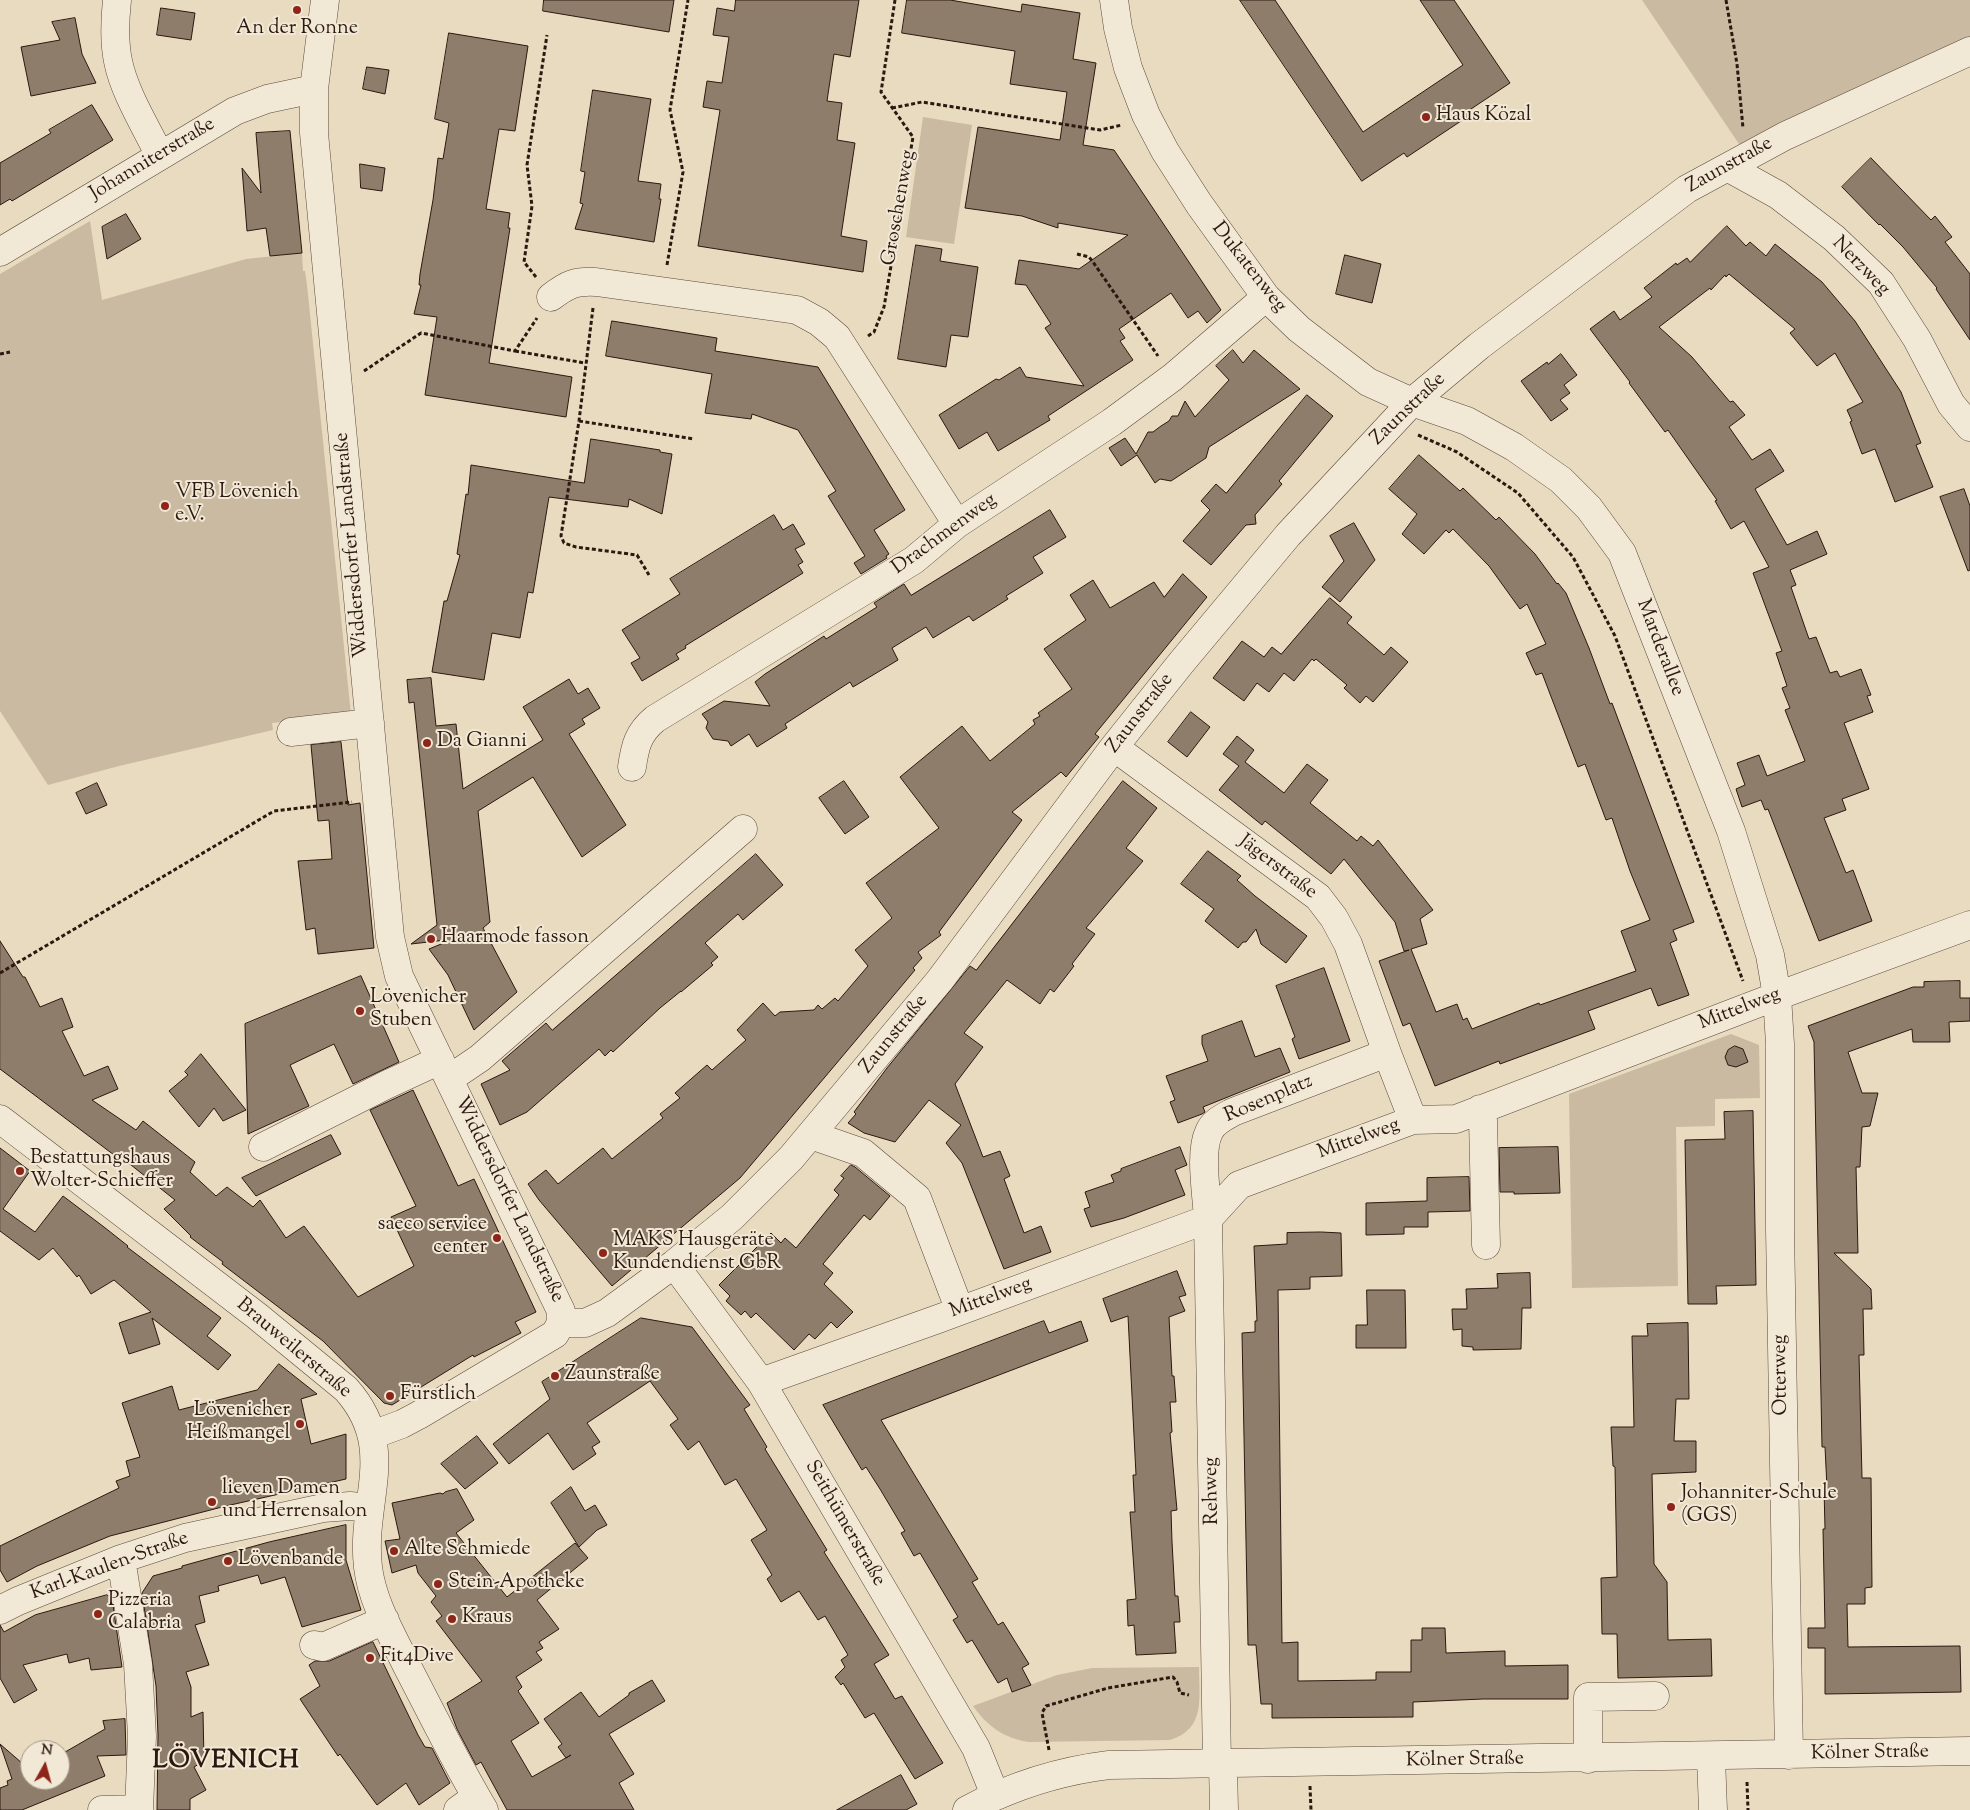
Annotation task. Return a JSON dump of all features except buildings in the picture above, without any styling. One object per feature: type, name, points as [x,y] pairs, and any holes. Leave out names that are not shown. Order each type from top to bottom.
[{"type":"street","points":[[117,0],[115,17],[118,62],[127,89],[160,156]]},
{"type":"street","name":"Widdersdorfer Landstraße","points":[[325,0],[314,90],[314,133],[390,937],[400,976],[561,1311],[561,1324]]},
{"type":"street","name":"Dukatenweg","points":[[1114,0],[1118,28],[1128,68],[1146,115],[1165,151],[1199,204],[1266,297],[1299,329],[1368,382],[1412,402]]},
{"type":"street","name":"Zaunstraße","points":[[561,1324],[585,1323],[606,1313],[674,1264],[732,1217],[791,1158],[940,980],[1114,747],[1288,535],[1412,402],[1480,346],[1687,189],[1729,168],[1785,136],[1970,51]]},
{"type":"street","name":"Johanniterstraße","points":[[0,252],[235,111],[267,99],[314,90]]},
{"type":"street","name":"Nerzweg","points":[[1729,168],[1778,195],[1834,238],[1881,283],[1917,339],[1951,404],[1970,428]]},
{"type":"street","points":[[551,297],[565,286],[580,281],[596,282],[797,310],[819,322],[837,337],[957,524]]},
{"type":"street","name":"Drachmenweg","points":[[632,767],[635,748],[643,729],[654,719],[914,560],[957,524],[1112,422],[1173,377],[1266,297]]},
{"type":"street","name":"Marderallee","points":[[1412,402],[1467,421],[1514,447],[1561,480],[1589,508],[1622,553],[1731,831],[1770,955],[1777,996]]},
{"type":"street","points":[[291,732],[370,723]]},
{"type":"street","name":"Jägerstraße","points":[[1114,747],[1318,897],[1334,918],[1348,944],[1386,1053],[1413,1120]]},
{"type":"street","name":"Widdersdorfer Landstraße","points":[[445,1069],[480,1058],[743,829]]},
{"type":"street","name":"Mittelweg","points":[[761,1382],[1208,1219],[1239,1185],[1413,1120],[1456,1119],[1752,1005],[1970,925]]},
{"type":"street","name":"Otterweg","points":[[1777,996],[1780,1044],[1780,1229],[1789,1755]]},
{"type":"street","name":"Rosenplatz","points":[[1208,1219],[1204,1150],[1209,1132],[1217,1121],[1233,1112],[1386,1053]]},
{"type":"street","points":[[263,1147],[378,1089],[445,1069]]},
{"type":"street","points":[[1480,1109],[1484,1120],[1486,1245]]},
{"type":"street","name":"Brauweilerstraße","points":[[0,1118],[257,1316],[346,1389],[362,1412],[372,1435],[375,1468],[366,1531],[368,1568],[385,1620],[446,1742],[473,1806]]},
{"type":"street","points":[[811,1134],[863,1153],[917,1198],[960,1311]]},
{"type":"street","name":"Rehweg","points":[[1208,1219],[1216,1696],[1224,1810]]},
{"type":"street","name":"Seithümerstraße","points":[[674,1264],[761,1382],[976,1748],[995,1795]]},
{"type":"street","points":[[372,1435],[402,1424],[529,1351],[555,1334],[561,1324]]},
{"type":"street","name":"Karl-Kaulen-Straße","points":[[0,1610],[121,1559],[185,1538],[323,1508],[350,1506],[370,1508]]},
{"type":"street","points":[[102,1810],[139,1809],[142,1736],[138,1664],[121,1559]]},
{"type":"street","points":[[314,1645],[323,1647],[385,1620]]},
{"type":"street","points":[[1588,1758],[1588,1697],[1655,1696]]},
{"type":"street","name":"Kölner Straße","points":[[968,1810],[995,1795],[1053,1775],[1084,1768],[1110,1765],[1970,1752]]},
{"type":"street","points":[[1712,1757],[1712,1810]]},
{"type":"path","points":[[662,292],[683,172],[670,110],[688,0]]},
{"type":"path","name":"Groschenweg","points":[[847,352],[874,332],[884,308],[912,137],[881,92],[895,0]]},
{"type":"path","points":[[1726,0],[1737,64],[1743,130]]},
{"type":"path","points":[[515,351],[551,297],[524,262],[532,206],[527,165],[547,35]]},
{"type":"path","points":[[892,108],[922,102],[1100,130],[1118,127],[1146,115]]},
{"type":"path","points":[[1078,254],[1089,257],[1094,262],[1173,377]]},
{"type":"path","points":[[596,282],[579,421],[561,536],[564,543],[576,547],[637,555],[649,575]]},
{"type":"path","points":[[338,388],[421,333],[586,363]]},
{"type":"path","points":[[0,354],[10,352]]},
{"type":"path","points":[[579,421],[694,439]]},
{"type":"path","points":[[1392,424],[1457,452],[1518,494],[1573,557],[1615,636],[1752,1005]]},
{"type":"path","points":[[0,972],[274,811],[377,800]]},
{"type":"path","points":[[1053,1775],[1042,1713],[1046,1706],[1108,1688],[1173,1677],[1177,1682],[1180,1693],[1183,1695],[1216,1696]]},
{"type":"shaded area","points":[[1642,0],[1970,0],[1970,42],[1741,147]]},
{"type":"shaded area","points":[[923,117],[972,125],[954,244],[906,237]]},
{"type":"shaded area","name":"VFB Lövenich e.V.","points":[[90,221],[102,300],[246,259],[302,253],[303,271],[305,271],[307,285],[351,715],[272,723],[273,730],[119,766],[48,785],[0,711],[0,274]]},
{"type":"shaded area","points":[[1731,1034],[1759,1045],[1760,1098],[1715,1099],[1715,1126],[1676,1127],[1678,1286],[1572,1288],[1569,1094]]},
{"type":"shaded area","points":[[1199,1667],[1199,1701],[1195,1720],[1182,1735],[1170,1740],[1029,1742],[1012,1738],[997,1730],[973,1706],[1057,1675],[1092,1668]]},
{"type":"place","name":"An der Ronne","points":[[297,10]]},
{"type":"place","name":"Haus Közal","points":[[1426,117]]},
{"type":"place","name":"VFB Lövenich e.V.","points":[[165,506]]},
{"type":"place","name":"Da Gianni","points":[[427,743]]},
{"type":"place","name":"Haarmode fasson","points":[[431,939]]},
{"type":"place","name":"Lövenicher Stuben","points":[[360,1011]]},
{"type":"place","name":"Bestattungshaus Wolter-Schieffer","points":[[20,1171]]},
{"type":"place","name":"saeco service center","points":[[497,1238]]},
{"type":"place","name":"MAKS Hausgeräte Kundendienst GbR","points":[[603,1253]]},
{"type":"place","name":"Zaunstraße","points":[[555,1376]]},
{"type":"place","name":"Fürstlich","points":[[390,1396]]},
{"type":"place","name":"Lövenicher Heißmangel","points":[[300,1424]]},
{"type":"place","name":"lieven Damen und Herrensalon","points":[[212,1502]]},
{"type":"place","name":"Johanniter-Schule (GGS)","points":[[1671,1507]]},
{"type":"place","name":"Alte Schmiede","points":[[394,1551]]},
{"type":"place","name":"Lövenbande","points":[[228,1561]]},
{"type":"place","name":"Stein-Apotheke","points":[[438,1584]]},
{"type":"place","name":"Pizzeria Calabria","points":[[98,1614]]},
{"type":"place","name":"Kraus","points":[[452,1619]]},
{"type":"place","name":"Fit4Dive","points":[[370,1658]]},
{"type":"district","name":"LÖVENICH","points":[[226,1763]]}]
